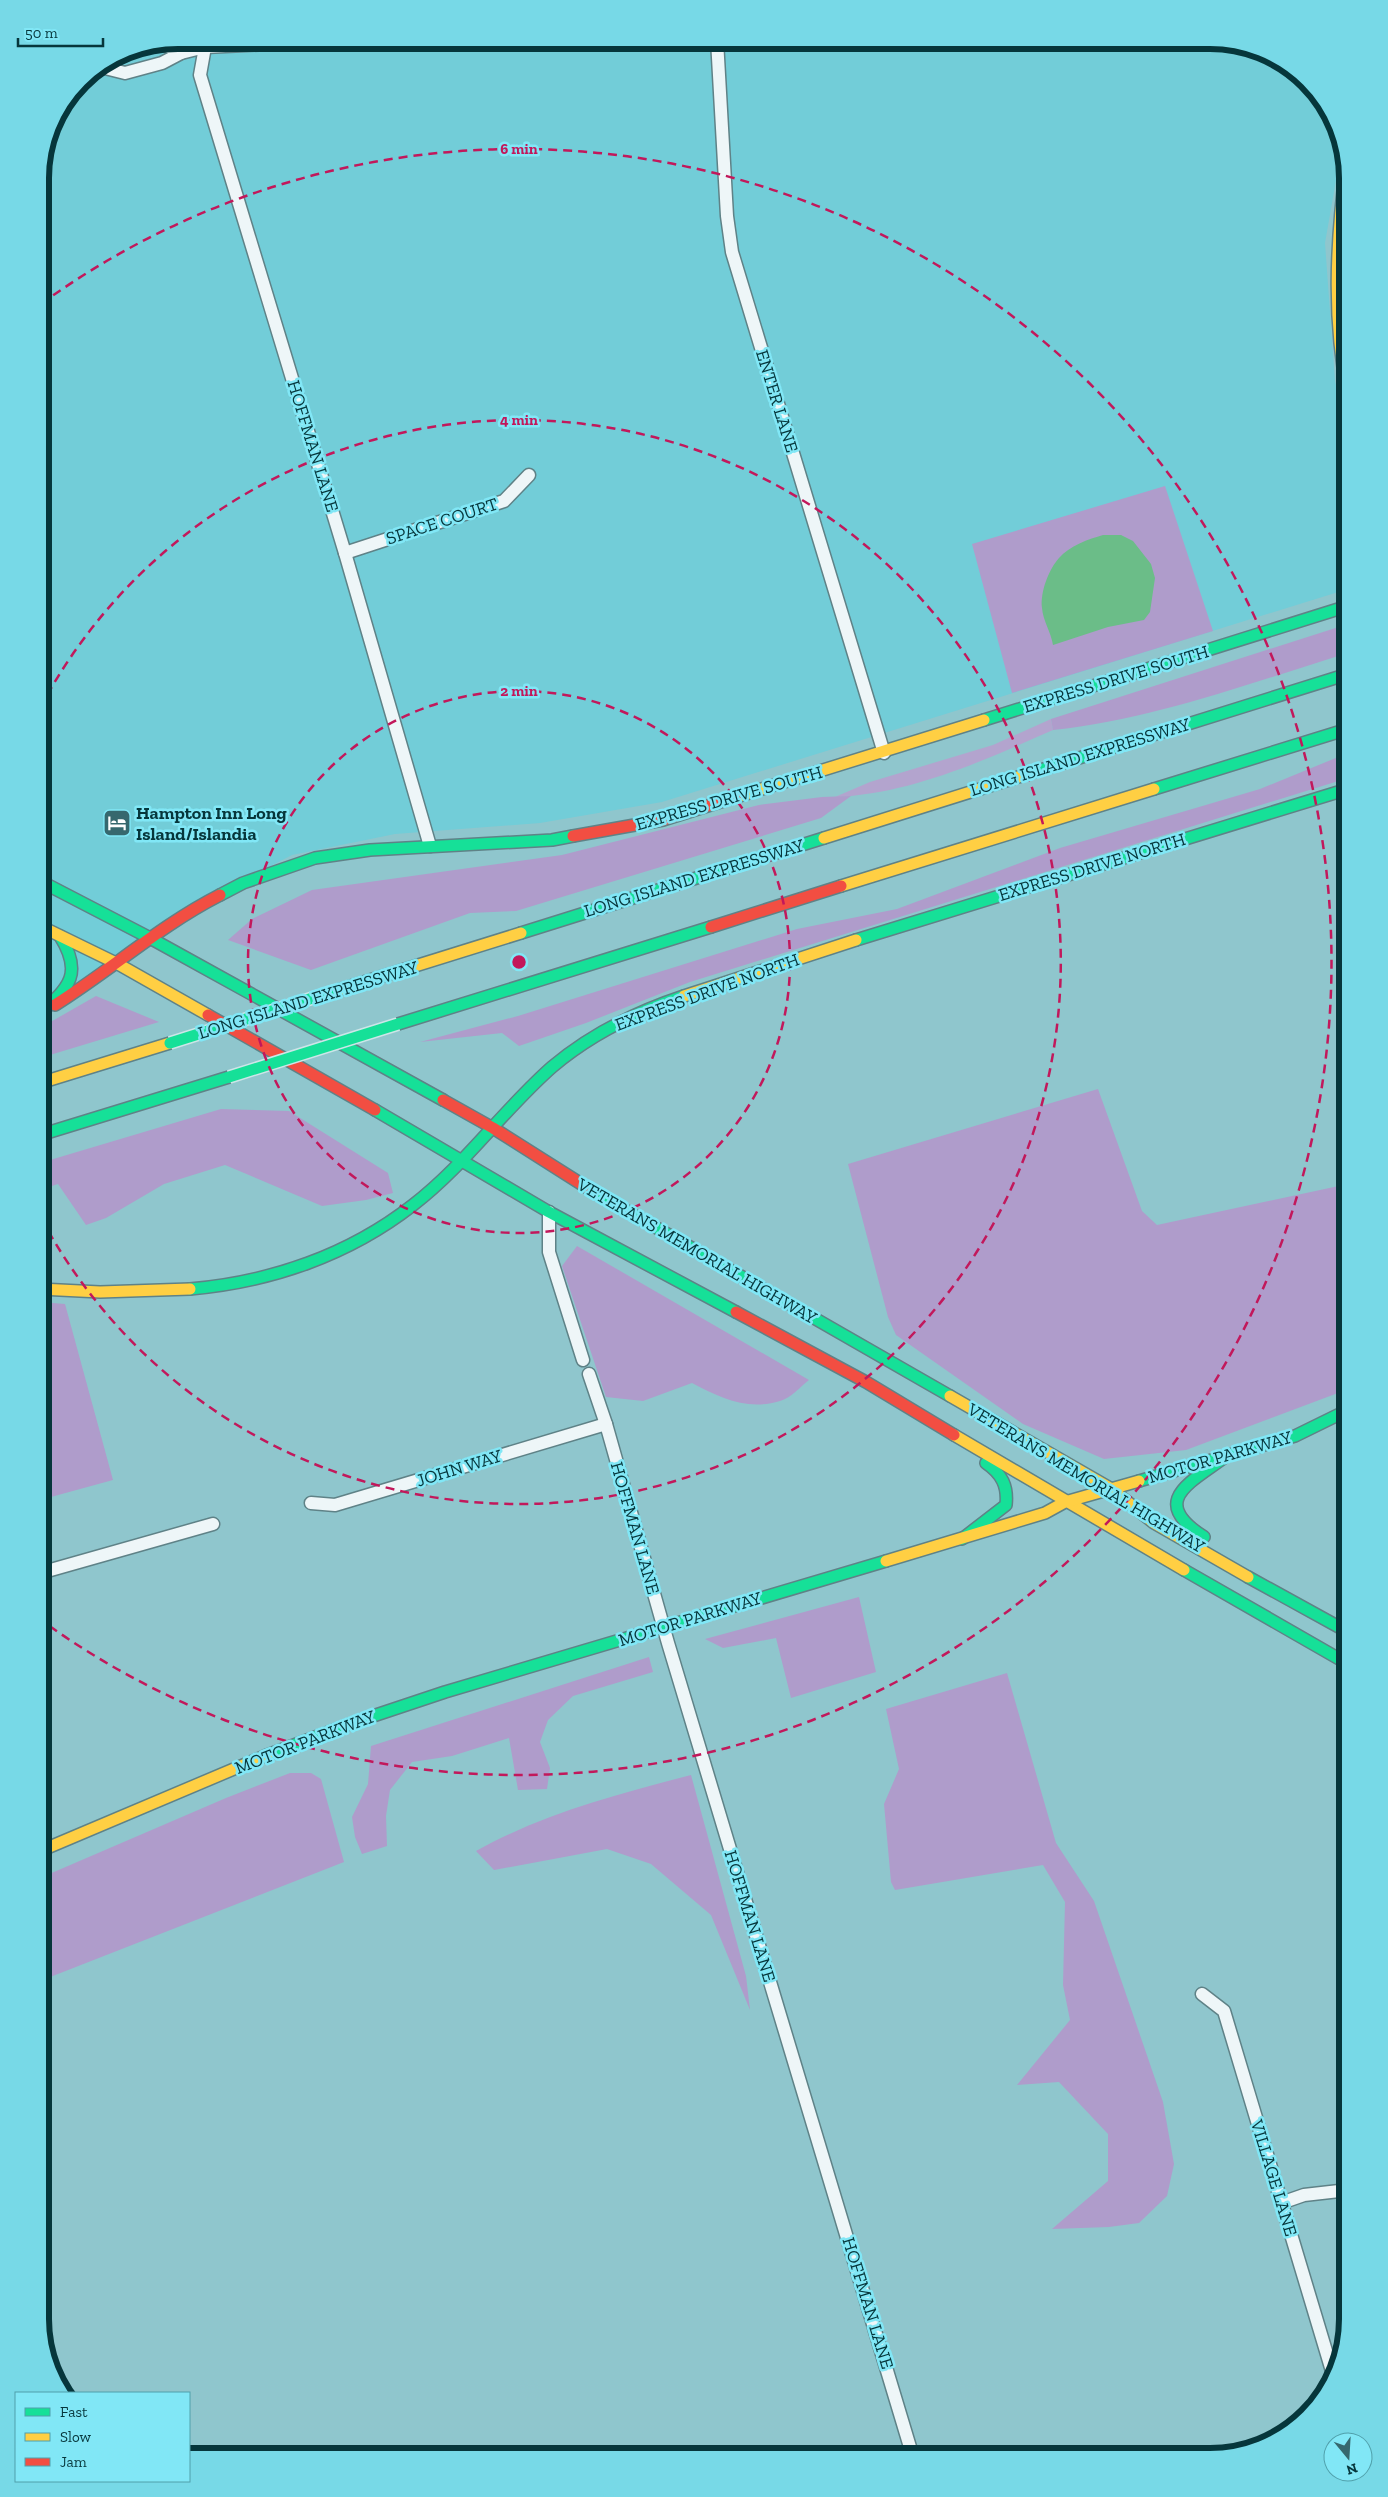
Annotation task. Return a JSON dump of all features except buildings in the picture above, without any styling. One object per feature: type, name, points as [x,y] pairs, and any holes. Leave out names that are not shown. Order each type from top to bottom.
[{"type":"main road","points":[[1339,230],[1337,282],[1339,335]]},
{"type":"main road","name":"EXPRESS DRIVE SOUTH","points":[[49,1008],[71,997],[118,964],[150,938],[210,900],[243,884],[315,858],[370,850],[552,840],[663,820],[1339,609]]},
{"type":"main road","name":"LONG ISLAND EXPRESSWAY","points":[[49,1080],[1339,677]]},
{"type":"main road","points":[[49,1132],[1339,732]]},
{"type":"main road","name":"EXPRESS DRIVE NORTH","points":[[49,1290],[119,1294],[178,1292],[234,1285],[284,1273],[330,1256],[379,1230],[426,1195],[463,1160],[540,1076],[564,1055],[620,1022],[702,991],[852,941],[1339,792]]},
{"type":"main road","name":"VETERANS MEMORIAL HIGHWAY","points":[[49,886],[150,938],[493,1128],[569,1178],[1110,1488],[1154,1523],[1339,1628]]},
{"type":"main road","name":"VETERANS MEMORIAL HIGHWAY","points":[[49,930],[118,964],[463,1160],[549,1212],[866,1382],[1065,1502],[1339,1659]]},
{"type":"main road","points":[[49,1005],[65,990],[74,972],[71,952],[60,936]]},
{"type":"main road","points":[[915,1412],[998,1472],[1005,1481],[1008,1494],[1006,1505],[962,1539]]},
{"type":"main road","name":"MOTOR PARKWAY","points":[[49,1847],[327,1731],[445,1692],[962,1539],[1045,1513],[1065,1502],[1110,1488],[1296,1436],[1339,1414]]},
{"type":"main road","points":[[1225,1457],[1182,1489],[1176,1505],[1178,1517],[1182,1522],[1230,1554],[1274,1591]]},
{"type":"street","points":[[174,49],[181,53]]},
{"type":"street","points":[[109,69],[125,73],[162,64],[181,53],[195,49]]},
{"type":"street","name":"HOFFMAN LANE","points":[[204,49],[200,75],[345,553],[430,846]]},
{"type":"street","name":"ENTER LANE","points":[[718,49],[727,216],[732,252],[884,752]]},
{"type":"street","name":"SPACE COURT","points":[[345,553],[504,501],[529,474]]},
{"type":"street","points":[[549,1212],[549,1252],[583,1360]]},
{"type":"street","name":"HOFFMAN LANE","points":[[588,1374],[606,1424],[664,1628],[910,2448]]},
{"type":"street","name":"JOHN WAY","points":[[311,1504],[335,1504],[606,1424]]},
{"type":"street","points":[[49,1570],[213,1524]]},
{"type":"street","name":"VILLAGE LANE","points":[[1202,1994],[1224,2011],[1330,2365]]},
{"type":"street","points":[[1281,2203],[1304,2195],[1339,2191]]},
{"type":"shaded area","points":[[178,49],[1219,49],[1252,56],[1282,70],[1318,106],[1332,136],[1339,166],[1325,243],[1335,381],[1339,398],[1339,592],[662,802],[540,823],[395,834],[292,855],[209,898],[91,975],[49,993],[49,169],[53,144],[66,113],[75,99],[99,75],[121,62],[144,53]]},
{"type":"shaded area","points":[[1165,486],[1213,631],[1012,693],[972,544]]},
{"type":"shaded area","points":[[1103,535],[1121,535],[1133,541],[1151,564],[1155,578],[1150,612],[1144,620],[1108,627],[1053,645],[1042,608],[1042,595],[1049,574],[1055,563],[1068,550]]},
{"type":"shaded area","points":[[1339,627],[1339,656],[1202,699],[1128,718],[1053,730],[1051,719]]},
{"type":"shaded area","points":[[1051,719],[1053,730],[947,774],[892,789],[835,797],[870,782],[993,745]]},
{"type":"shaded area","points":[[1339,757],[1339,781],[690,982],[586,1023],[519,1046],[502,1033],[420,1042],[518,1016],[797,929],[897,909],[1060,848],[1260,789]]},
{"type":"shaded area","points":[[851,796],[821,818],[516,911],[470,913],[311,970],[228,940],[252,919],[312,890],[562,855],[759,805],[822,797]]},
{"type":"shaded area","points":[[96,996],[159,1022],[49,1055],[49,1023]]},
{"type":"shaded area","points":[[1098,1089],[1142,1211],[1157,1225],[1339,1186],[1339,1392],[1186,1450],[1104,1459],[1023,1424],[896,1335],[888,1317],[848,1164]]},
{"type":"shaded area","points":[[221,1109],[289,1111],[388,1173],[393,1193],[366,1200],[322,1206],[225,1165],[164,1184],[106,1218],[86,1225],[58,1184],[49,1187],[49,1160]]},
{"type":"shaded area","points":[[577,1246],[809,1380],[788,1397],[768,1404],[756,1405],[734,1401],[713,1394],[692,1383],[643,1401],[606,1397],[562,1266]]},
{"type":"shaded area","points":[[49,1303],[65,1304],[113,1480],[49,1498]]},
{"type":"shaded area","points":[[859,1597],[876,1672],[791,1698],[776,1638],[723,1648],[705,1639]]},
{"type":"shaded area","points":[[649,1657],[653,1672],[573,1696],[548,1720],[540,1742],[550,1768],[547,1789],[518,1790],[509,1738],[452,1756],[412,1762],[390,1790],[386,1816],[387,1846],[362,1854],[355,1837],[352,1817],[368,1784],[371,1746]]},
{"type":"shaded area","points":[[1007,1673],[1056,1843],[1094,1901],[1163,2102],[1174,2164],[1167,2196],[1139,2223],[1109,2227],[1052,2229],[1108,2181],[1108,2134],[1059,2082],[1017,2085],[1070,2020],[1063,1985],[1065,1902],[1043,1865],[895,1890],[891,1882],[884,1804],[899,1769],[886,1709]]},
{"type":"shaded area","points":[[290,1773],[311,1773],[321,1779],[344,1862],[49,1977],[49,1874],[226,1798]]},
{"type":"shaded area","points":[[691,1775],[746,1976],[750,2010],[711,1915],[651,1864],[607,1849],[494,1870],[476,1851],[527,1826],[581,1806]]},
{"type":"traffic: fast","points":[[984,720],[1339,609]]},
{"type":"traffic: fast","points":[[1031,773],[1339,677]]},
{"type":"traffic: fast","points":[[1154,789],[1339,732]]},
{"type":"traffic: fast","points":[[856,940],[1339,792]]},
{"type":"traffic: fast","points":[[220,895],[243,883],[315,858],[370,850],[552,840],[573,836]]},
{"type":"traffic: fast","points":[[521,933],[824,838]]},
{"type":"traffic: fast","points":[[49,886],[150,938],[443,1100]]},
{"type":"traffic: fast","points":[[398,1024],[711,927]]},
{"type":"traffic: fast","points":[[49,1004],[66,987],[72,970],[71,960],[60,936]]},
{"type":"traffic: fast","points":[[170,1043],[338,990]]},
{"type":"traffic: fast","points":[[190,1289],[250,1280],[279,1273],[336,1252],[363,1238],[413,1205],[450,1173],[517,1101],[567,1055],[615,1025],[649,1009],[684,996]]},
{"type":"traffic: fast","points":[[229,1077],[398,1024]]},
{"type":"traffic: fast","points":[[49,1132],[229,1077]]},
{"type":"traffic: fast","points":[[375,1110],[549,1212],[736,1312]]},
{"type":"traffic: fast","points":[[594,1192],[950,1396]]},
{"type":"traffic: fast","points":[[1139,1481],[1295,1436],[1339,1414]]},
{"type":"traffic: fast","points":[[1204,1537],[1187,1524],[1179,1513],[1177,1503],[1180,1493],[1188,1484],[1225,1457]]},
{"type":"traffic: fast","points":[[962,1539],[1006,1505],[1006,1492],[1003,1481],[986,1463]]},
{"type":"traffic: fast","points":[[267,1755],[355,1722],[445,1692],[886,1561]]},
{"type":"traffic: fast","points":[[1184,1570],[1339,1659]]},
{"type":"traffic: fast","points":[[1248,1577],[1339,1627]]},
{"type":"traffic: slow","points":[[1339,238],[1337,281],[1339,324]]},
{"type":"traffic: slow","points":[[736,797],[984,720]]},
{"type":"traffic: slow","points":[[824,838],[1031,773]]},
{"type":"traffic: slow","points":[[841,886],[1154,789]]},
{"type":"traffic: slow","points":[[49,930],[118,964],[208,1015]]},
{"type":"traffic: slow","points":[[338,990],[521,933]]},
{"type":"traffic: slow","points":[[684,996],[856,940]]},
{"type":"traffic: slow","points":[[49,1080],[170,1043]]},
{"type":"traffic: slow","points":[[49,1289],[100,1292],[190,1289]]},
{"type":"traffic: slow","points":[[950,1396],[1110,1488],[1154,1523],[1248,1577]]},
{"type":"traffic: slow","points":[[954,1435],[1184,1570]]},
{"type":"traffic: slow","points":[[886,1561],[1045,1513],[1065,1502],[1139,1481]]},
{"type":"traffic: slow","points":[[49,1847],[267,1755]]},
{"type":"traffic: jam","points":[[573,836],[663,820],[736,797]]},
{"type":"traffic: jam","points":[[711,927],[841,886]]},
{"type":"traffic: jam","points":[[55,1005],[177,920],[220,895]]},
{"type":"traffic: jam","points":[[208,1015],[375,1110]]},
{"type":"traffic: jam","points":[[443,1100],[493,1128],[594,1192]]},
{"type":"traffic: jam","points":[[736,1312],[866,1382],[954,1435]]},
{"type":"place","name":"Hampton Inn Long Island/Islandia","points":[[117,823]]}]
